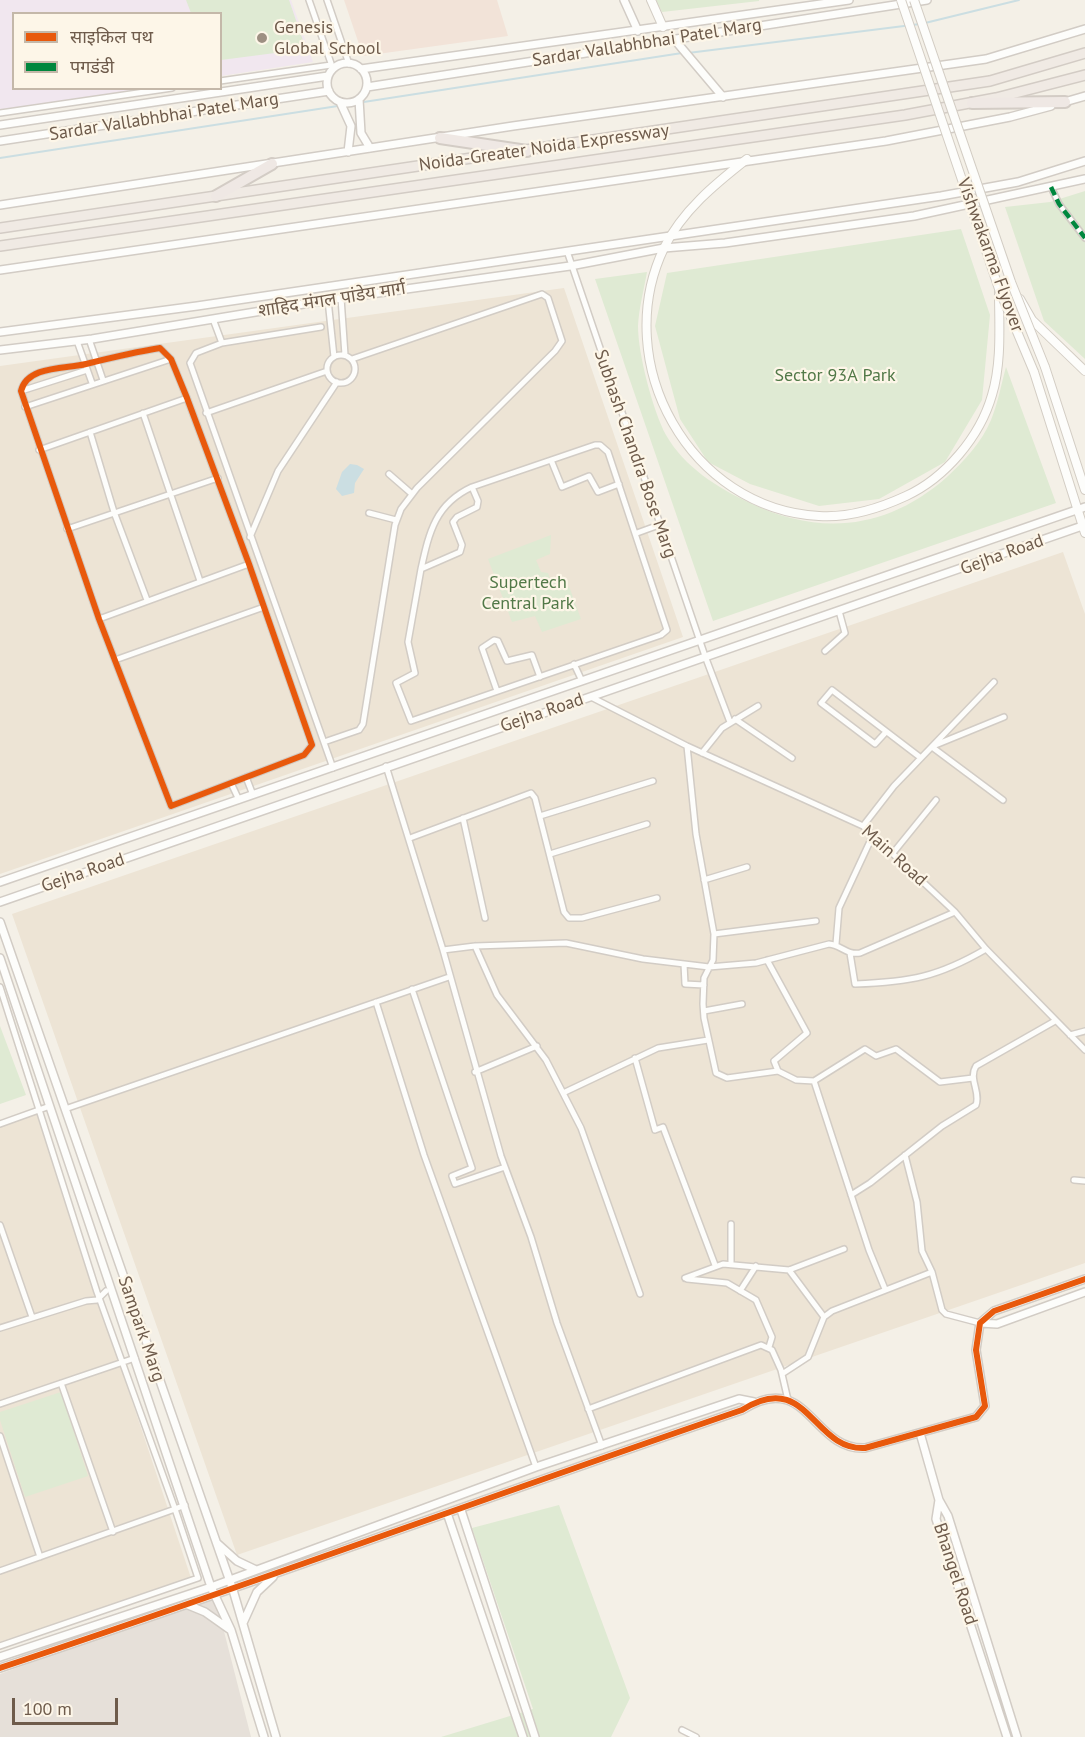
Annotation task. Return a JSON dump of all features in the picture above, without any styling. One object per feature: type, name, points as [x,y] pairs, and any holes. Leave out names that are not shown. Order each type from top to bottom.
[{"type":"highway","name":"Noida-Greater Noida Expressway","points":[[0,228],[990,81],[1085,53]]},
{"type":"highway","name":"Noida-Greater Noida Expressway","points":[[0,246],[905,115],[972,102],[1085,75]]},
{"type":"highway","points":[[972,102],[1065,102]]},
{"type":"highway","points":[[440,138],[527,151]]},
{"type":"highway","points":[[216,196],[272,164]]},
{"type":"main road","points":[[651,0],[663,27]]},
{"type":"main road","name":"Vishwakarma Flyover","points":[[901,0],[999,289],[1034,372],[1081,508],[1084,528]]},
{"type":"main road","name":"Vishwakarma Flyover","points":[[914,0],[1011,282],[1045,367],[1085,490]]},
{"type":"main road","points":[[747,159],[708,190],[672,234],[664,248],[648,305],[646,332],[650,369],[666,412],[685,445],[703,466],[727,486],[757,501],[790,512],[819,516],[851,514],[886,506],[916,491],[942,473],[975,431],[992,396],[999,345],[999,289]]},
{"type":"main road","points":[[1011,282],[1032,320],[1085,371]]},
{"type":"street","points":[[309,0],[332,67],[328,76],[329,91],[340,102],[351,126],[348,152]]},
{"type":"street","points":[[327,0],[349,64]]},
{"type":"street","points":[[624,0],[638,32]]},
{"type":"street","name":"Sardar Vallabhbhai Patel Marg","points":[[361,69],[638,32],[849,0]]},
{"type":"street","name":"Sardar Vallabhbhai Patel Marg","points":[[366,87],[927,0]]},
{"type":"street","points":[[0,205],[370,148],[986,59],[1085,29]]},
{"type":"street","points":[[674,39],[723,97]]},
{"type":"street","points":[[507,40],[508,49]]},
{"type":"street","points":[[222,81],[349,64],[361,69],[366,77],[366,87],[359,99],[361,133],[370,148]]},
{"type":"street","name":"Sardar Vallabhbhai Patel Marg","points":[[0,125],[328,76]]},
{"type":"street","points":[[0,113],[157,90]]},
{"type":"street","name":"Sardar Vallabhbhai Patel Marg","points":[[0,141],[329,91]]},
{"type":"street","points":[[0,270],[747,159],[886,141],[1010,117],[1085,96]]},
{"type":"street","points":[[340,102],[346,103],[359,99]]},
{"type":"street","points":[[0,332],[929,198],[1017,182],[1085,160]]},
{"type":"street","name":"शाहिद मंगल पांडेय मार्ग","points":[[0,350],[77,341],[341,298],[570,266],[664,248],[724,243],[914,216],[1085,179]]},
{"type":"street","points":[[1017,182],[1021,194]]},
{"type":"street","points":[[1051,187],[1059,204],[1085,238]]},
{"type":"street","name":"Subhash Chandra Bose Marg","points":[[567,251],[570,266],[705,656],[732,720]]},
{"type":"street","points":[[324,742],[359,730],[363,724],[396,520],[401,509],[412,494],[560,345],[561,337],[548,298],[542,294],[352,359]]},
{"type":"street","points":[[341,298],[345,355]]},
{"type":"street","points":[[328,300],[334,357]]},
{"type":"street","points":[[213,319],[222,343]]},
{"type":"street","points":[[321,327],[222,343],[196,353],[191,359],[206,413],[333,768]]},
{"type":"street","points":[[330,330],[342,328]]},
{"type":"street","points":[[89,339],[102,380]]},
{"type":"street","points":[[77,341],[92,383]]},
{"type":"street","points":[[21,391],[86,367],[96,361],[159,348],[171,358],[218,478],[312,745],[304,755],[170,805],[99,619],[39,450],[21,391],[24,384],[42,372],[63,365],[86,367]]},
{"type":"street","points":[[345,355],[352,359],[355,367],[354,375],[349,381],[337,382],[331,378],[327,370],[334,357],[345,355]]},
{"type":"street","points":[[25,407],[171,358]]},
{"type":"street","points":[[206,413],[327,370]]},
{"type":"street","points":[[250,537],[278,471],[337,382]]},
{"type":"street","points":[[39,450],[187,398]]},
{"type":"street","points":[[143,413],[200,581]]},
{"type":"street","points":[[90,432],[114,512],[147,600]]},
{"type":"street","points":[[600,445],[608,452],[637,533],[667,630],[661,635],[414,722],[408,718],[396,683],[415,673],[408,642],[432,522],[456,497],[472,487],[551,460],[600,445]]},
{"type":"street","points":[[551,460],[562,487],[590,476],[598,492],[619,484]]},
{"type":"street","points":[[389,474],[412,494]]},
{"type":"street","points":[[67,529],[218,478]]},
{"type":"street","points":[[421,569],[460,552],[462,545],[453,522],[457,517],[477,507],[478,501],[472,487]]},
{"type":"street","name":"Gejha Road","points":[[0,882],[1081,508]]},
{"type":"street","points":[[369,513],[396,520]]},
{"type":"street","points":[[637,533],[659,525]]},
{"type":"street","name":"Gejha Road","points":[[0,903],[386,766],[1084,528]]},
{"type":"street","points":[[99,619],[249,564]]},
{"type":"street","points":[[115,660],[264,607]]},
{"type":"street","points":[[825,651],[845,633],[839,611]]},
{"type":"street","points":[[497,691],[482,648],[494,640],[498,641],[507,661],[532,655],[540,677]]},
{"type":"street","points":[[574,664],[582,681]]},
{"type":"street","points":[[863,826],[894,786],[994,682]]},
{"type":"street","points":[[886,732],[875,744],[821,703],[832,690],[921,758]]},
{"type":"street","name":"Main Road","points":[[591,696],[687,746],[863,826],[955,912],[986,949],[1085,1050]]},
{"type":"street","points":[[702,753],[716,733],[732,720],[758,706]]},
{"type":"street","points":[[932,747],[1004,717]]},
{"type":"street","points":[[732,720],[792,758]]},
{"type":"street","points":[[687,746],[693,814],[715,947],[704,985],[704,1011],[714,1067],[720,1076],[727,1078],[778,1071],[796,1080],[814,1081],[864,1049],[876,1056],[893,1049],[899,1050],[940,1082],[973,1078]]},
{"type":"street","points":[[932,747],[1003,800]]},
{"type":"street","points":[[386,766],[410,838],[505,1167],[602,1446]]},
{"type":"street","points":[[246,777],[253,795]]},
{"type":"street","points":[[540,816],[653,781]]},
{"type":"street","points":[[231,783],[239,800]]},
{"type":"street","points":[[410,838],[527,793],[534,795],[564,912],[569,918],[582,918],[657,898]]},
{"type":"street","points":[[893,853],[936,800]]},
{"type":"street","points":[[463,818],[485,918]]},
{"type":"street","points":[[550,854],[647,824]]},
{"type":"street","points":[[836,944],[839,908],[873,835]]},
{"type":"street","points":[[704,880],[747,867]]},
{"type":"street","points":[[443,950],[475,946],[566,943],[643,959],[709,967],[768,960],[836,944],[850,953],[860,953],[955,912]]},
{"type":"street","points":[[714,934],[816,921]]},
{"type":"street","name":"Sampark Marg","points":[[0,922],[233,1590],[276,1737]]},
{"type":"street","points":[[475,946],[497,995],[537,1046],[581,1128],[640,1294]]},
{"type":"street","points":[[850,953],[855,984],[898,982],[926,977],[986,949]]},
{"type":"street","name":"Sampark Marg","points":[[0,958],[109,1290],[135,1358],[211,1587],[231,1630],[264,1737]]},
{"type":"street","points":[[768,960],[807,1033],[774,1061],[778,1071]]},
{"type":"street","points":[[684,964],[685,984],[704,985]]},
{"type":"street","points":[[65,1109],[449,977]]},
{"type":"street","points":[[0,987],[97,1292],[198,1578],[0,1646]]},
{"type":"street","points":[[412,990],[472,1168],[452,1176],[455,1184],[505,1167]]},
{"type":"street","points":[[376,1002],[424,1155],[536,1467]]},
{"type":"street","points":[[704,1011],[742,1004]]},
{"type":"street","points":[[851,1195],[870,1183],[942,1126],[976,1105],[978,1097],[973,1070],[980,1063],[1055,1021]]},
{"type":"street","points":[[1070,1035],[1085,1031]]},
{"type":"street","points":[[563,1093],[658,1048],[708,1040]]},
{"type":"street","points":[[476,1072],[537,1046]]},
{"type":"street","points":[[635,1058],[655,1130],[663,1127],[715,1266]]},
{"type":"street","points":[[814,1081],[851,1195],[885,1289]]},
{"type":"street","points":[[0,1124],[50,1106]]},
{"type":"street","points":[[905,1155],[917,1202],[922,1251],[932,1272],[943,1312],[980,1323],[997,1324],[1085,1292]]},
{"type":"street","points":[[1074,1180],[1085,1180]]},
{"type":"street","points":[[731,1224],[731,1264]]},
{"type":"street","points":[[0,1225],[32,1317]]},
{"type":"street","points":[[788,1400],[782,1374],[769,1347],[772,1337],[756,1300],[727,1283],[685,1278],[715,1266],[731,1264],[789,1270],[844,1249]]},
{"type":"street","points":[[740,1291],[756,1266]]},
{"type":"street","points":[[789,1270],[824,1317]]},
{"type":"street","points":[[782,1374],[808,1357],[824,1317],[840,1305],[932,1272]]},
{"type":"street","points":[[0,1668],[461,1510],[523,1486],[742,1410],[754,1402],[769,1398],[788,1400],[810,1414],[838,1442],[852,1449],[865,1448],[976,1417],[983,1411],[984,1400],[976,1350],[980,1323],[994,1311],[1085,1279]]},
{"type":"street","points":[[86,1301],[97,1292],[109,1290]]},
{"type":"street","points":[[0,1328],[86,1301],[100,1299],[109,1290]]},
{"type":"street","points":[[588,1409],[761,1345],[769,1347]]},
{"type":"street","points":[[0,1404],[135,1358]]},
{"type":"street","points":[[61,1383],[113,1532]]},
{"type":"street","points":[[0,1657],[211,1587],[536,1467],[739,1399],[754,1402]]},
{"type":"street","name":"Bhangel Road","points":[[920,1433],[939,1500],[948,1516],[1017,1737]]},
{"type":"street","points":[[0,1436],[40,1557]]},
{"type":"street","points":[[589,1451],[592,1462]]},
{"type":"street","points":[[518,1474],[523,1486]]},
{"type":"street","name":"Bhangel Road","points":[[939,1500],[936,1519],[1007,1737]]},
{"type":"street","points":[[0,1571],[185,1505]]},
{"type":"street","points":[[461,1510],[535,1737]]},
{"type":"street","points":[[447,1513],[524,1737]]},
{"type":"street","points":[[943,1541],[953,1538]]},
{"type":"street","points":[[216,1542],[237,1561],[256,1570]]},
{"type":"street","points":[[243,1623],[257,1592],[275,1575]]},
{"type":"street","points":[[188,1605],[205,1612],[231,1630]]},
{"type":"street","name":"Bhangel Road","points":[[978,1647],[989,1644]]},
{"type":"street","points":[[682,1730],[696,1737]]},
{"type":"shaded area","name":"Genesis Global School","points":[[0,0],[291,0],[313,62],[222,76],[222,12],[12,12],[12,90],[134,90],[0,110]]},
{"type":"shaded area","points":[[344,0],[497,0],[508,36],[363,56]]},
{"type":"shaded area","points":[[564,288],[683,637],[0,874],[0,366]]},
{"type":"shaded area","points":[[350,464],[364,469],[355,483],[354,493],[342,496],[336,489],[342,472]]},
{"type":"shaded area","points":[[1063,552],[1085,614],[1085,1263],[237,1555],[12,914]]},
{"type":"shaded area","points":[[36,1112],[191,1578],[0,1644],[0,1124]]},
{"type":"shaded area","points":[[215,1596],[251,1737],[0,1737],[0,1674]]},
{"type":"green space","points":[[186,0],[289,0],[306,49],[222,60],[222,12],[191,12]]},
{"type":"green space","points":[[656,0],[759,0],[759,1],[662,12]]},
{"type":"green space","points":[[1085,191],[1085,359],[1044,321],[1005,207],[1050,202]]},
{"type":"green space","name":"Sector 93A Park","points":[[961,229],[990,315],[982,400],[945,462],[879,499],[819,506],[750,484],[708,462],[680,419],[655,326],[667,273]]},
{"type":"green space","points":[[647,272],[638,326],[643,366],[656,412],[666,435],[682,457],[726,491],[776,514],[802,521],[853,522],[877,517],[901,508],[925,494],[947,477],[978,443],[998,401],[1006,367],[1056,503],[713,621],[595,279]]},
{"type":"green space","name":"Supertech Central Park","points":[[551,535],[550,554],[536,560],[541,572],[548,573],[551,581],[561,578],[570,589],[581,619],[542,632],[535,616],[512,622],[488,559]]},
{"type":"green space","points":[[0,1026],[26,1095],[0,1104]]},
{"type":"green space","points":[[61,1392],[88,1476],[25,1497],[0,1420],[0,1412]]},
{"type":"green space","points":[[559,1505],[630,1698],[611,1737],[441,1737],[533,1709],[472,1528]]},
{"type":"waterway","points":[[925,23],[1019,0]]},
{"type":"waterway","points":[[688,53],[920,24]]},
{"type":"waterway","points":[[0,158],[682,53]]},
{"type":"marked path","points":[[1051,187],[1059,204],[1085,238]]},
{"type":"cycle path","points":[[160,348],[171,359],[187,398],[249,564],[312,745],[304,755],[171,806],[99,619],[21,391],[25,383],[39,372],[160,348]]},
{"type":"cycle path","points":[[0,1668],[742,1410],[764,1400],[782,1399],[796,1404],[833,1437],[847,1446],[865,1448],[976,1417],[985,1406],[976,1350],[980,1323],[994,1311],[1085,1279]]},
{"type":"place","name":"Genesis Global School","points":[[262,38]]}]
